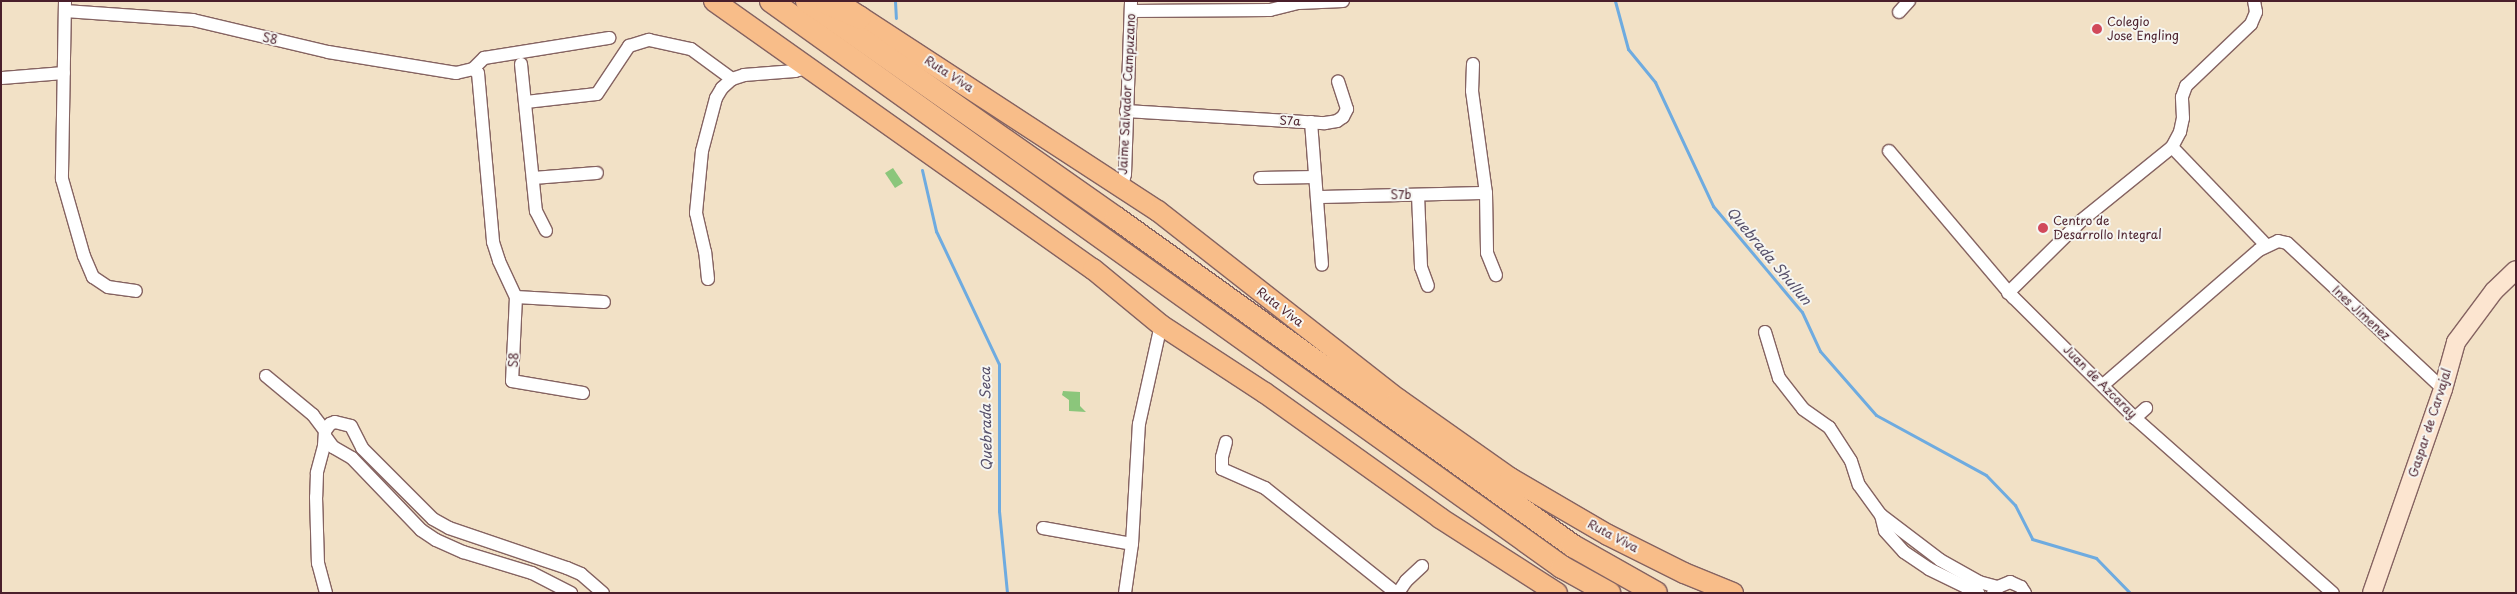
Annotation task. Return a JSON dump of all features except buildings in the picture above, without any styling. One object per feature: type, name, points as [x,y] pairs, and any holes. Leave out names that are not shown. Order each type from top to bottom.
[{"type":"highway","points":[[771,1],[1562,567],[1608,593]]},
{"type":"highway","name":"Ruta Viva","points":[[807,1],[1124,224],[1573,546],[1656,593]]},
{"type":"highway","points":[[824,1],[860,18]]},
{"type":"main road","points":[[714,1],[810,67],[1092,269],[1161,324],[1265,394],[1440,518],[1557,593]]},
{"type":"main road","name":"Ruta Viva","points":[[838,1],[860,18],[1158,211],[1398,399],[1510,478],[1608,535],[1684,573],[1733,593]]},
{"type":"street","points":[[1131,6],[1270,10],[1297,2],[1343,1]]},
{"type":"street","points":[[1899,12],[1910,1]]},
{"type":"street","points":[[2008,293],[2082,220],[2172,147],[2180,132],[2183,118],[2182,97],[2186,86],[2251,24],[2256,12],[2254,1]]},
{"type":"street","points":[[65,6],[62,179],[84,256],[93,277],[108,287],[136,291]]},
{"type":"street","name":"S8","points":[[65,6],[193,20],[328,52],[456,73],[473,69],[484,58],[609,38]]},
{"type":"street","name":"Jaime Salvador Campuzano","points":[[1122,186],[1131,6]]},
{"type":"street","points":[[526,102],[597,94],[629,46],[648,40],[691,49],[732,79]]},
{"type":"street","points":[[521,64],[536,211],[546,231]]},
{"type":"street","points":[[1473,64],[1472,91],[1486,193],[1487,253],[1496,275]]},
{"type":"street","points":[[708,279],[705,252],[696,213],[702,152],[716,98],[722,88],[732,79],[755,73],[796,71],[810,67]]},
{"type":"street","name":"S8","points":[[473,69],[478,73],[493,242],[499,261],[516,297],[512,381],[583,393]]},
{"type":"street","points":[[1,78],[64,73]]},
{"type":"street","points":[[1311,122],[1337,121],[1343,117],[1347,109],[1338,81]]},
{"type":"street","name":"S7a","points":[[1126,111],[1311,122],[1322,265]]},
{"type":"street","name":"Ines Jimenez","points":[[2172,147],[2272,243],[2287,243],[2443,388]]},
{"type":"street","name":"Juan de Azcaray","points":[[1889,151],[1942,224],[2008,293],[2103,384],[2135,418],[2333,593]]},
{"type":"street","points":[[533,178],[597,173]]},
{"type":"street","points":[[1260,178],[1315,177]]},
{"type":"street","name":"S7b","points":[[1317,197],[1486,193]]},
{"type":"street","points":[[1418,194],[1421,267],[1428,286]]},
{"type":"street","points":[[2103,384],[2272,243]]},
{"type":"street","name":"Gaspar de Carvajal","points":[[2372,593],[2443,388],[2456,342],[2494,291],[2516,270]]},
{"type":"street","points":[[516,297],[604,302]]},
{"type":"street","points":[[1125,593],[1132,544],[1139,424],[1161,324]]},
{"type":"street","points":[[1765,332],[1779,378],[1803,409],[1829,427],[1851,461],[1859,485],[1881,515],[1940,560],[1979,582],[1996,590],[2003,583],[2016,584],[2025,593]]},
{"type":"street","points":[[266,376],[313,415],[333,447],[352,458],[422,530],[436,540],[463,552],[532,573],[571,593]]},
{"type":"street","points":[[2135,418],[2146,408]]},
{"type":"street","points":[[326,593],[318,563],[317,473],[325,433],[330,424],[335,422],[351,426],[362,448],[426,514],[441,523],[581,574],[603,593]]},
{"type":"street","points":[[1226,442],[1222,469],[1265,488],[1397,593],[1406,581],[1422,566]]},
{"type":"street","points":[[1881,515],[1885,531],[1904,552],[1928,569],[1978,593]]},
{"type":"street","points":[[1043,528],[1132,544]]},
{"type":"green space","points":[[893,168],[903,183],[895,188],[885,173]]},
{"type":"green space","points":[[1063,391],[1080,392],[1080,406],[1086,412],[1069,411],[1069,400],[1062,395]]},
{"type":"waterway","name":"Quebrada Seca","points":[[895,1],[896,18]]},
{"type":"waterway","name":"Quebrada Shullun","points":[[1615,1],[1628,49],[1655,82],[1713,206],[1802,312],[1820,351],[1876,415],[1986,475],[2015,505],[2032,539],[2096,558],[2130,593]]},
{"type":"waterway","name":"Quebrada Seca","points":[[922,170],[936,231],[999,364],[999,511],[1007,593]]},
{"type":"place","name":"Colegio Jose Engling","points":[[2097,29]]},
{"type":"place","name":"Centro de Desarrollo Integral","points":[[2043,228]]}]
